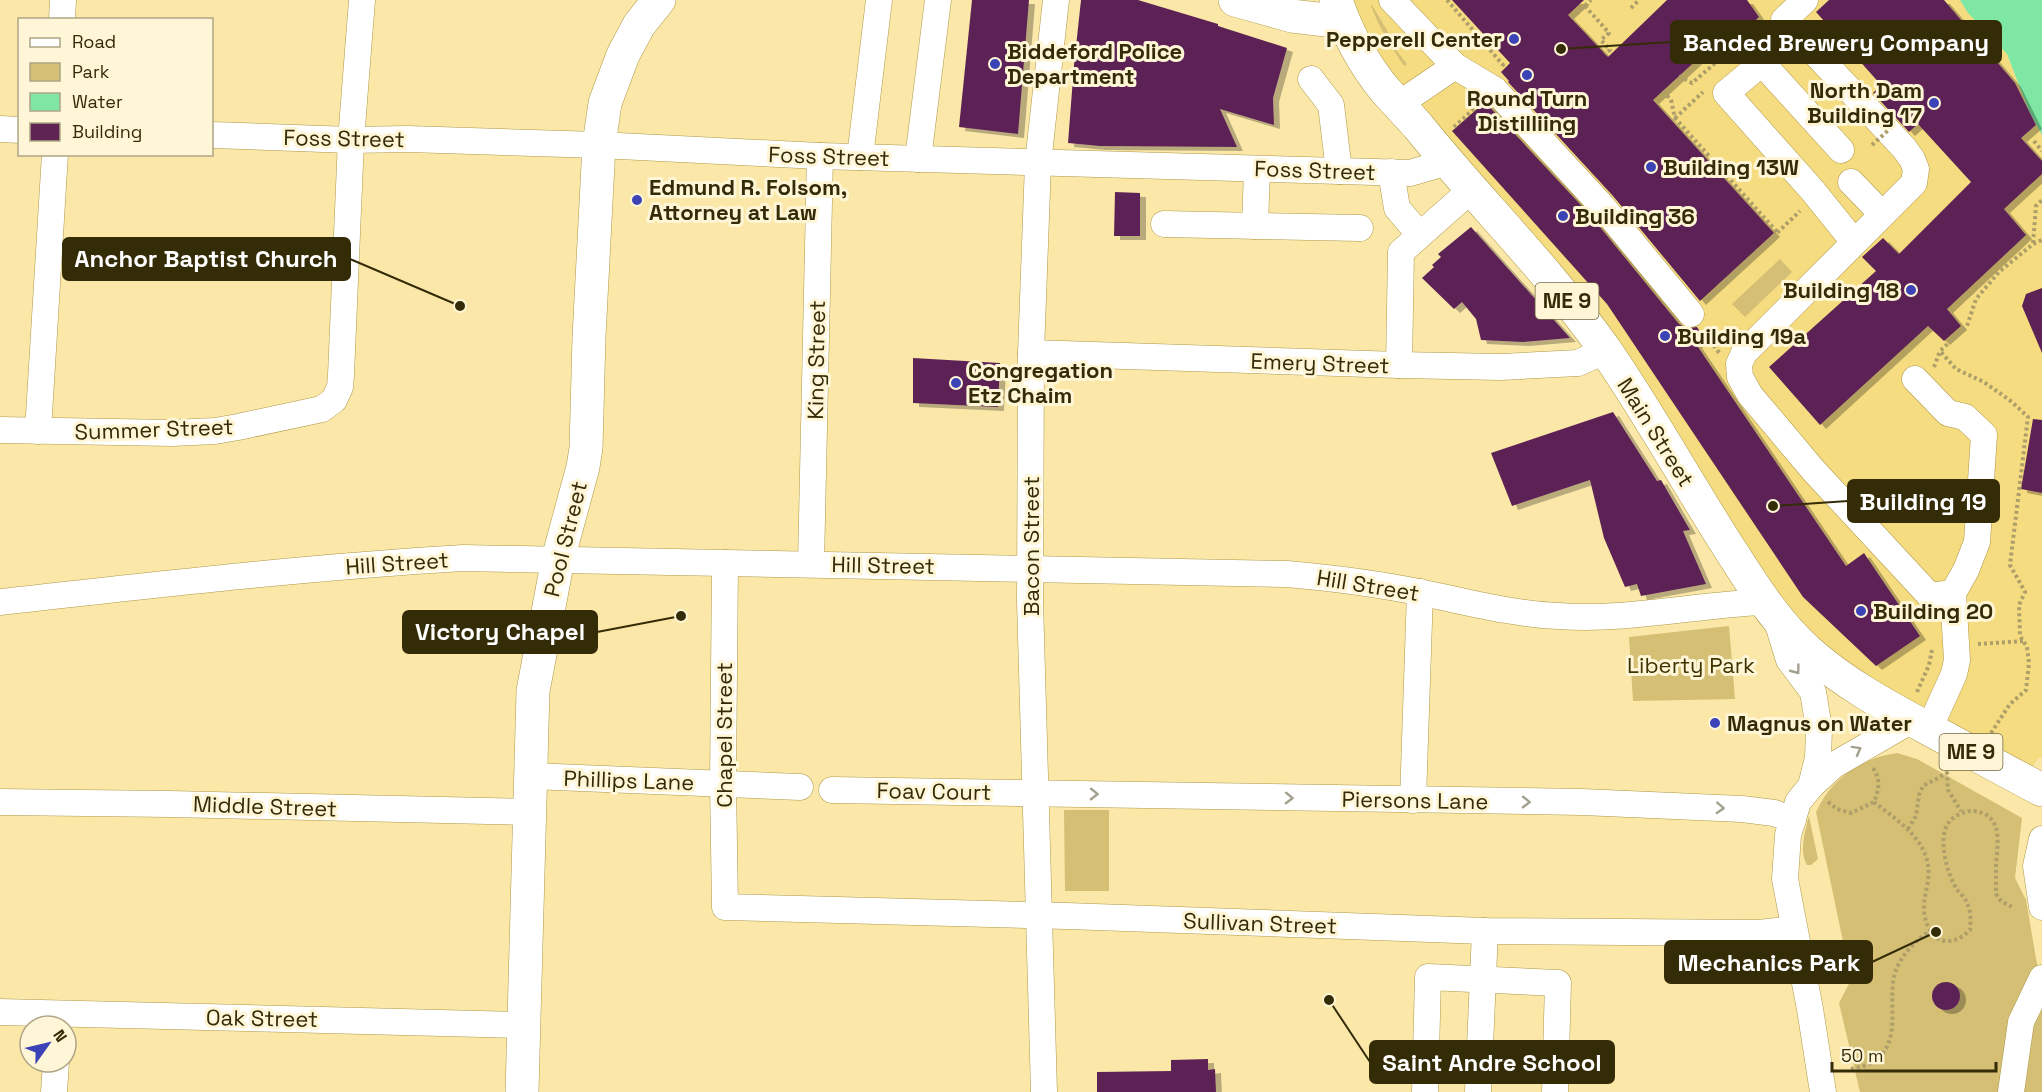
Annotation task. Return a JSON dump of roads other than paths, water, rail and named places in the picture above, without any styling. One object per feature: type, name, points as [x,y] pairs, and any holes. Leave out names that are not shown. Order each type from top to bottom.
[{"type":"main road","name":"Pool Street","points":[[522,1092],[533,691],[558,559],[584,467],[599,145],[605,103],[623,55],[639,25],[659,0]]},
{"type":"main road","name":"ME 9","points":[[1235,0],[1292,16],[1340,11]]},
{"type":"main road","name":"Main Street","points":[[1340,11],[1362,58],[1385,90],[1472,189],[1605,351],[1769,609],[1807,651],[1873,698],[1920,714],[2036,787]]},
{"type":"street","points":[[62,18],[63,0]]},
{"type":"street","name":"Summer Street","points":[[0,430],[172,433],[215,431],[313,412],[329,405],[337,394],[341,375],[351,140],[362,0]]},
{"type":"street","points":[[860,157],[879,0]]},
{"type":"street","points":[[918,159],[938,0]]},
{"type":"street","name":"Bacon Street","points":[[1044,1092],[1030,568],[1031,353],[1038,163],[1056,0]]},
{"type":"street","points":[[1392,0],[1455,66],[1495,90],[1602,206],[1691,314]]},
{"type":"street","points":[[1805,0],[1784,20],[1877,117],[1912,159],[1916,170],[1914,183],[1744,353],[1739,364],[1740,377],[1750,395],[1814,471],[1930,596],[1953,593]]},
{"type":"street","points":[[1841,150],[1762,63],[1726,93],[1813,191],[1854,242]]},
{"type":"street","points":[[1399,104],[1455,66]]},
{"type":"street","points":[[1311,79],[1331,105],[1339,171]]},
{"type":"street","points":[[0,129],[18,130]]},
{"type":"street","name":"Foss Street","points":[[213,135],[599,145],[820,156],[1410,173],[1425,169],[1444,158]]},
{"type":"street","points":[[39,431],[55,156]]},
{"type":"street","name":"King Street","points":[[812,564],[820,156]]},
{"type":"street","points":[[1255,226],[1257,169]]},
{"type":"street","points":[[1391,172],[1397,208],[1419,234]]},
{"type":"street","points":[[1851,182],[1882,213]]},
{"type":"street","points":[[1399,365],[1401,252],[1472,189]]},
{"type":"street","points":[[1164,224],[1360,228]]},
{"type":"street","name":"Emery Street","points":[[1031,353],[1501,367],[1578,363],[1605,351]]},
{"type":"street","points":[[1823,1092],[1785,879],[1788,835],[1798,802],[1816,791],[1834,765],[1920,714],[1954,674],[1957,660],[1953,593],[1966,570],[1977,542],[1984,435],[1965,417],[1948,413],[1915,379]]},
{"type":"street","name":"Hill Street","points":[[0,602],[393,562],[464,558],[1287,574],[1420,592],[1504,610],[1579,617],[1769,609]]},
{"type":"street","name":"Chapel Street","points":[[725,563],[723,784],[725,907]]},
{"type":"street","points":[[1413,800],[1420,592]]},
{"type":"street","points":[[1769,609],[1789,660],[1813,692],[1819,728],[1816,791]]},
{"type":"street","name":"Phillips Lane","points":[[531,776],[800,787]]},
{"type":"street","name":"Foav Court","points":[[832,790],[1035,793]]},
{"type":"street","name":"Piersons Lane","points":[[1035,793],[1582,802],[1742,809],[1774,813],[1793,820]]},
{"type":"street","name":"Middle Street","points":[[0,802],[530,812]]},
{"type":"street","points":[[2042,839],[2036,866],[2042,907]]},
{"type":"street","name":"Sullivan Street","points":[[725,907],[1038,915],[1485,931],[1759,933],[1794,929]]},
{"type":"street","points":[[1478,1092],[1485,931]]},
{"type":"street","points":[[1425,1092],[1428,977],[1558,983],[1555,1092]]},
{"type":"street","points":[[2011,1092],[2021,1022],[2042,978]]},
{"type":"street","name":"Oak Street","points":[[0,1012],[18,1014]]},
{"type":"street","name":"Oak Street","points":[[78,1020],[524,1025]]},
{"type":"street","points":[[54,1092],[55,1074]]},
{"type":"water","points":[[1960,0],[2042,0],[2042,135],[2029,111],[2007,54],[1968,13]]},
{"type":"place","name":"Pepperell Center","points":[[1514,39]]},
{"type":"place","name":"Banded Brewery Company","points":[[1561,49]]},
{"type":"place","name":"Biddeford Police Department","points":[[995,64]]},
{"type":"place","name":"Round Turn Distilliing","points":[[1527,75]]},
{"type":"place","name":"North Dam Building 17","points":[[1934,103]]},
{"type":"place","name":"Building 13W","points":[[1651,167]]},
{"type":"place","name":"Edmund R. Folsom, Attorney at Law","points":[[637,200]]},
{"type":"place","name":"Building 36","points":[[1563,216]]},
{"type":"place","name":"Building 18","points":[[1911,290]]},
{"type":"place","name":"Anchor Baptist Church","points":[[460,306]]},
{"type":"place","name":"Building 19a","points":[[1665,336]]},
{"type":"place","name":"Congregation Etz Chaim","points":[[956,383]]},
{"type":"place","name":"Building 19","points":[[1773,506]]},
{"type":"place","name":"Building 20","points":[[1861,611]]},
{"type":"place","name":"Victory Chapel","points":[[681,616]]},
{"type":"place","name":"Magnus on Water","points":[[1715,723]]},
{"type":"place","name":"Mechanics Park","points":[[1936,932]]},
{"type":"place","name":"Saint Andre School","points":[[1329,1000]]},
{"type":"park label","name":"Liberty Park","points":[[1691,665]]}]
